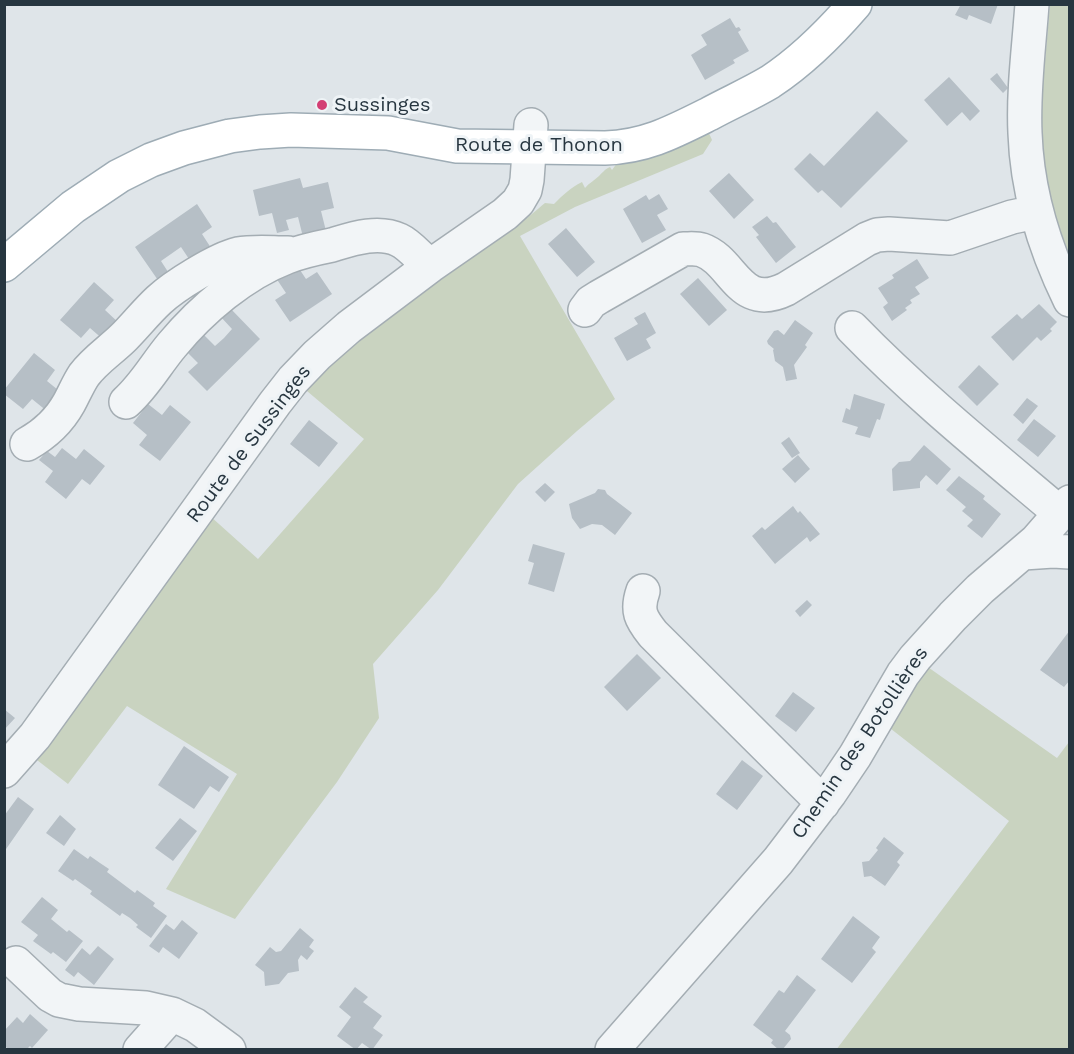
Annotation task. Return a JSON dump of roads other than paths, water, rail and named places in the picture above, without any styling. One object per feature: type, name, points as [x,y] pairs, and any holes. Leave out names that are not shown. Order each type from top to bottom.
[{"type":"main road","name":"Route de Thonon","points":[[4,265],[103,185],[135,168],[184,148],[230,136],[275,131],[388,133],[457,146],[530,136],[616,148],[641,144],[672,133],[752,93],[790,67],[825,37],[855,4]]},
{"type":"street","points":[[1032,4],[1024,131],[1030,184],[1036,212],[1053,264],[1070,300]]},
{"type":"street","name":"Route de Sussinges","points":[[4,771],[35,736],[293,380],[349,327],[505,214],[518,202],[525,190],[527,180],[530,136]]},
{"type":"street","points":[[585,310],[599,297],[683,249],[692,248],[709,254],[744,288],[760,294],[769,294],[786,289],[877,235],[950,238],[1012,217],[1036,212]]},
{"type":"street","points":[[126,402],[148,379],[174,343],[208,308],[266,267],[300,252],[363,237],[382,236],[399,240],[430,267]]},
{"type":"street","points":[[27,444],[56,422],[90,368],[123,338],[158,300],[169,292],[226,257],[245,253],[300,252]]},
{"type":"street","points":[[852,328],[936,408],[1065,508]]},
{"type":"street","name":"Chemin des Botollières","points":[[612,1050],[778,861],[823,803],[855,756],[903,674],[915,658],[959,609],[1042,535],[1065,508]]},
{"type":"street","points":[[1023,553],[1070,552]]},
{"type":"street","points":[[642,591],[639,600],[640,616],[653,634],[823,803]]},
{"type":"street","points":[[16,963],[58,1000],[79,1004],[146,1008],[172,1014],[195,1025],[229,1050]]},
{"type":"street","points":[[140,1050],[172,1014]]},
{"type":"place","name":"Sussinges","points":[[322,105]]}]
